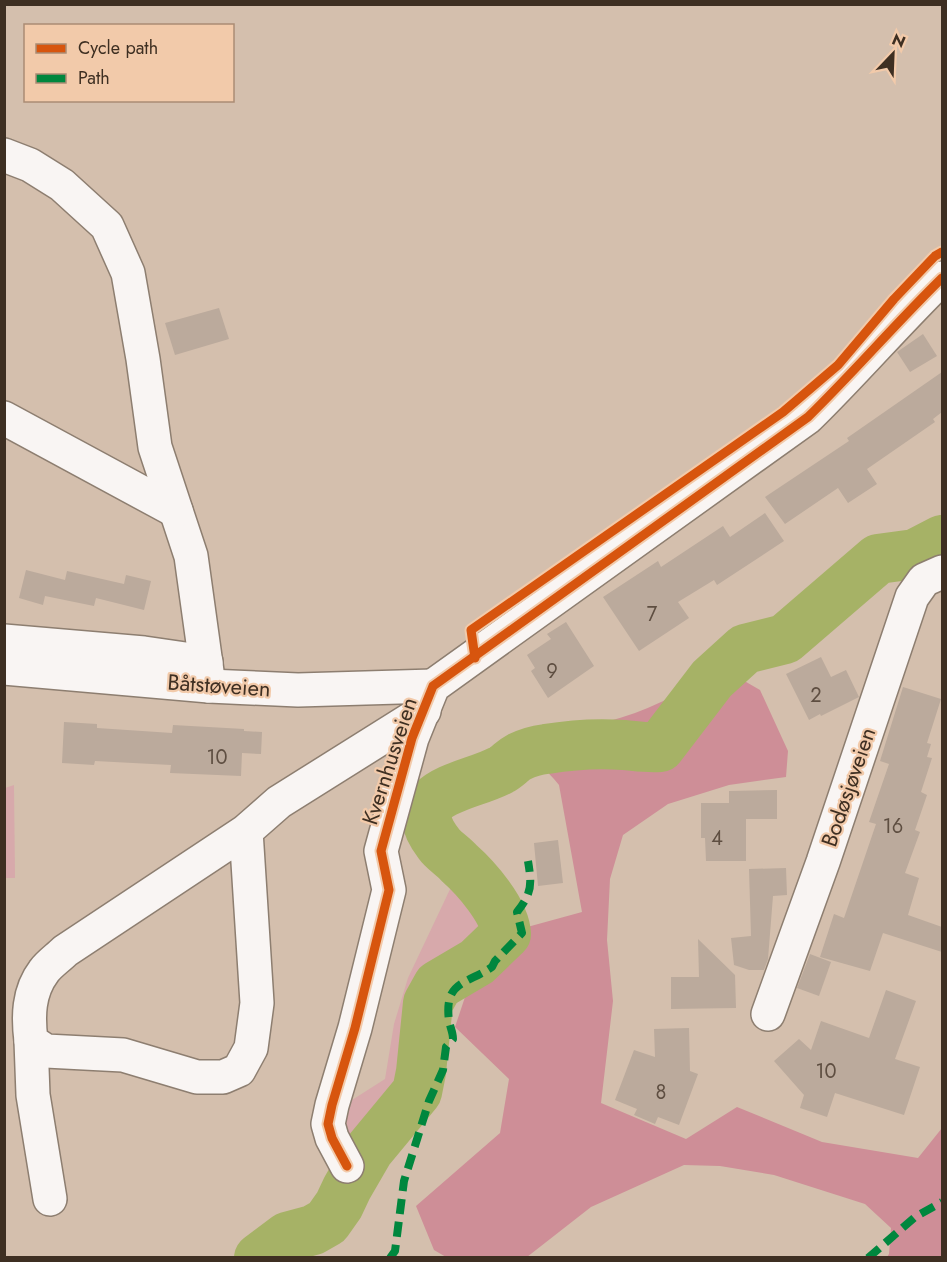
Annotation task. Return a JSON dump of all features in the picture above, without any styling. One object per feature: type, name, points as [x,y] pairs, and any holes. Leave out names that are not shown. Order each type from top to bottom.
[{"type":"street","points":[[4,155],[30,165],[62,185],[107,226],[128,273],[155,447],[191,556],[208,674],[144,653],[4,641]]},
{"type":"street","name":"Kvernhusveien","points":[[347,1166],[332,1138],[328,1124],[355,1028],[389,890],[381,851],[412,738],[429,699],[808,417],[942,278]]},
{"type":"street","points":[[4,418],[176,511]]},
{"type":"street","name":"Bodøsjøveien","points":[[768,1014],[823,862],[912,597],[924,580],[942,572]]},
{"type":"street","name":"Båtstøveien","points":[[4,668],[208,674],[298,690],[429,699]]},
{"type":"street","points":[[50,1199],[33,1095],[28,1017],[32,995],[44,971],[65,951],[246,831],[279,802],[429,699]]},
{"type":"street","points":[[30,1041],[46,1051],[123,1055],[197,1077],[223,1077],[239,1070],[250,1048],[257,1004],[246,831]]},
{"type":"shaded area","points":[[734,675],[760,690],[788,751],[786,777],[729,785],[668,804],[623,835],[610,879],[607,940],[613,1001],[601,1103],[686,1139],[737,1107],[822,1142],[918,1158],[942,1128],[942,1257],[887,1257],[891,1228],[865,1204],[774,1175],[720,1166],[684,1165],[591,1207],[527,1257],[446,1257],[434,1250],[416,1206],[500,1133],[509,1079],[455,1027],[465,997],[507,964],[520,929],[582,912],[559,785],[516,737],[576,728],[621,718],[696,687]]},
{"type":"shaded area","points":[[14,785],[15,878],[5,878],[5,788]]},
{"type":"shaded area","points":[[464,873],[501,923],[502,932],[482,950],[438,976],[421,1010],[416,1040],[409,1058],[412,1092],[355,1162],[343,1129],[352,1100],[385,1079],[394,1024],[408,978],[452,885]]},
{"type":"building","points":[[219,308],[229,339],[175,355],[165,323]]},
{"type":"building","points":[[923,334],[937,356],[910,372],[897,352]]},
{"type":"building","points":[[942,372],[942,412],[933,419],[935,422],[867,469],[877,484],[848,503],[838,488],[785,524],[765,497],[849,441],[847,438]]},
{"type":"building","points":[[765,513],[784,541],[717,585],[714,580],[678,602],[689,618],[639,651],[603,597],[658,561],[661,567],[723,526],[730,537]]},
{"type":"building","points":[[26,570],[65,580],[67,571],[124,584],[126,575],[151,581],[144,610],[96,598],[94,606],[45,596],[43,605],[19,598]]},
{"type":"building","points":[[566,622],[594,666],[548,698],[531,671],[535,668],[527,655],[551,639],[547,634]]},
{"type":"building","points":[[821,657],[831,677],[846,670],[859,697],[809,720],[786,674]]},
{"type":"building","points":[[903,687],[941,699],[927,743],[931,744],[927,757],[932,758],[921,792],[927,795],[915,830],[920,832],[905,873],[919,878],[908,915],[942,927],[942,952],[883,933],[870,971],[820,957],[834,914],[844,918],[876,824],[869,822],[889,764],[880,761]]},
{"type":"building","points":[[64,722],[97,724],[97,728],[172,733],[173,725],[244,729],[244,731],[262,732],[261,754],[242,753],[241,776],[170,773],[171,765],[95,761],[94,765],[62,763]]},
{"type":"building","points":[[777,790],[777,819],[746,819],[746,861],[706,861],[705,838],[701,838],[701,803],[729,803],[729,791]]},
{"type":"building","points":[[558,840],[563,883],[538,886],[534,843]]},
{"type":"building","points":[[786,868],[787,895],[773,896],[768,959],[764,970],[749,970],[734,965],[731,938],[751,936],[749,869]]},
{"type":"building","points":[[698,939],[735,975],[736,1008],[671,1009],[671,977],[699,977]]},
{"type":"building","points":[[810,954],[831,962],[819,996],[797,988]]},
{"type":"building","points":[[886,990],[916,1001],[895,1059],[920,1067],[904,1115],[835,1093],[827,1117],[800,1108],[804,1095],[774,1061],[799,1039],[811,1050],[821,1021],[869,1038]]},
{"type":"building","points":[[689,1028],[690,1071],[698,1074],[679,1125],[658,1117],[655,1124],[634,1115],[637,1109],[615,1100],[634,1050],[655,1057],[654,1029]]},
{"type":"waterway","points":[[259,1258],[287,1237],[313,1230],[327,1222],[369,1150],[417,1092],[428,1003],[438,985],[477,962],[506,934],[501,915],[488,895],[466,869],[441,847],[429,826],[427,813],[432,802],[456,787],[501,770],[519,757],[536,751],[595,744],[660,747],[712,679],[745,649],[785,639],[878,559],[915,554],[942,540]]},
{"type":"marked path","points":[[390,1258],[395,1251],[404,1181],[429,1101],[443,1070],[446,1047],[453,1039],[448,1008],[450,998],[458,986],[492,967],[522,933],[517,912],[530,888],[528,861]]},
{"type":"marked path","points":[[868,1258],[915,1217],[942,1202]]},
{"type":"cycle path","points":[[475,658],[471,630],[783,412],[838,365],[894,299],[935,256],[942,252]]},
{"type":"cycle path","points":[[347,1166],[332,1138],[328,1124],[355,1028],[389,890],[381,851],[412,738],[433,686],[808,417],[942,278]]}]
